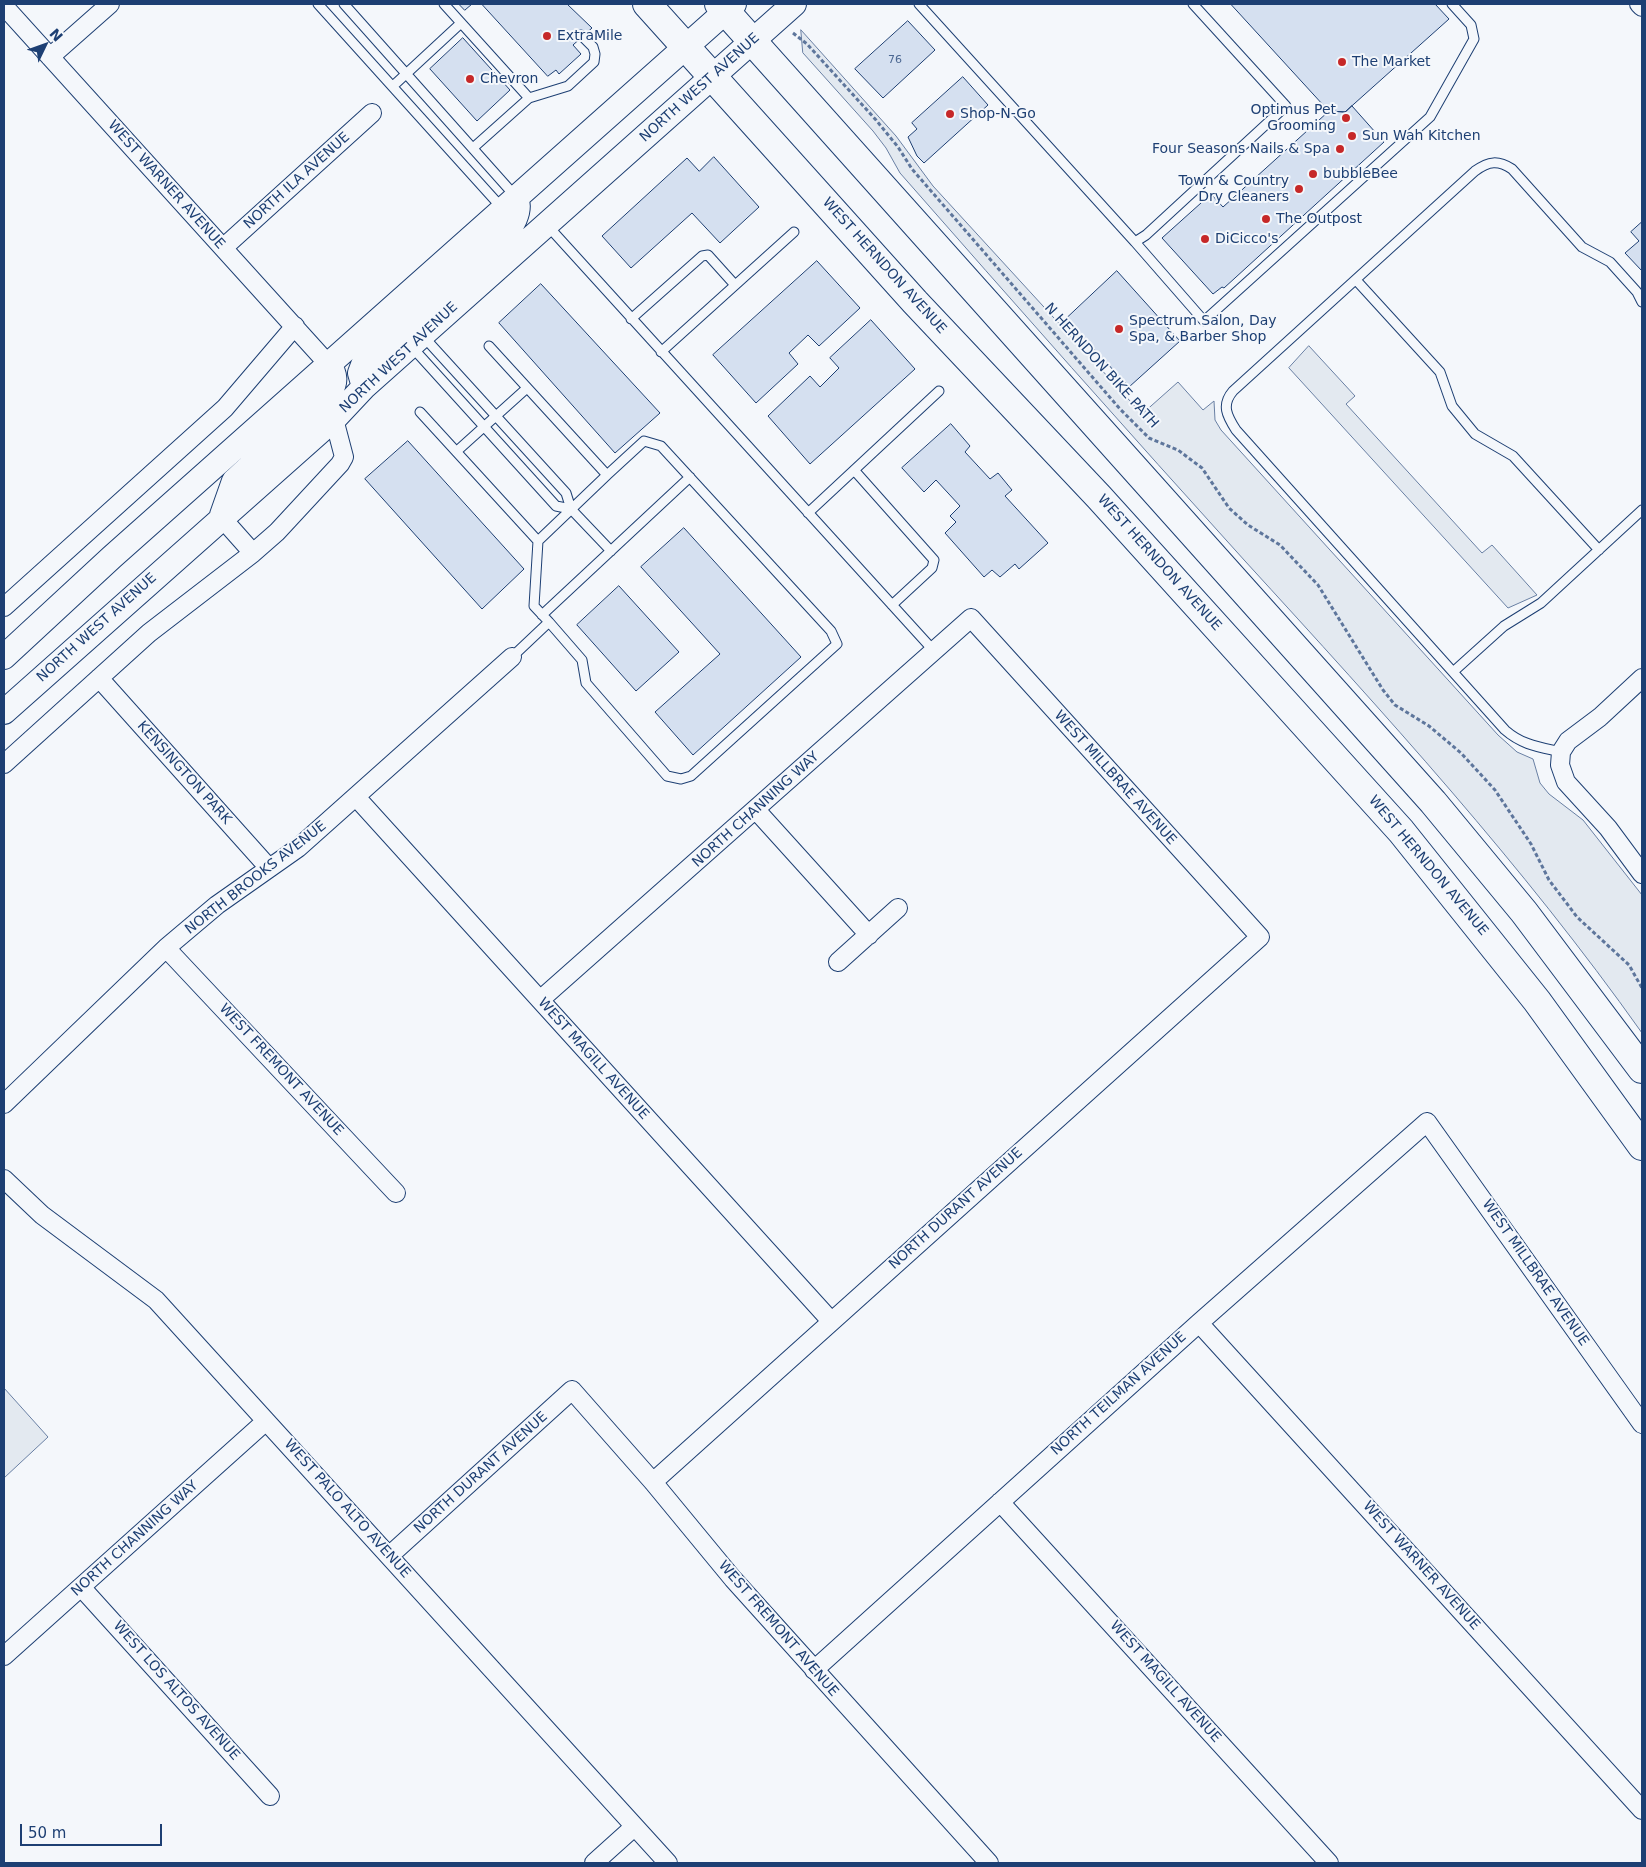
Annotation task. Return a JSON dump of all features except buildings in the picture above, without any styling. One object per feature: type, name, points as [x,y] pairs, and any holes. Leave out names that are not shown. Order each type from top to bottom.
[{"type":"main road","name":"WEST HERNDON AVENUE","points":[[648,4],[915,302],[1099,497],[1394,824],[1452,893],[1531,993],[1642,1146]]},
{"type":"main road","name":"NORTH WEST AVENUE","points":[[4,712],[221,517],[334,419],[364,387],[794,4]]},
{"type":"main road","points":[[4,657],[112,557],[509,203],[726,6],[753,41],[1062,389],[1433,802],[1524,912],[1642,1069]]},
{"type":"main road","points":[[417,341],[440,296],[491,250],[514,221],[519,208],[509,203]]},
{"type":"main road","points":[[364,387],[360,372],[363,365],[408,320],[434,270]]},
{"type":"main road","points":[[221,517],[234,481],[330,393],[335,384],[335,373],[329,364]]},
{"type":"street","points":[[50,58],[110,4]]},
{"type":"street","points":[[1639,4],[1642,7]]},
{"type":"street","name":"WEST WARNER AVENUE","points":[[4,6],[329,364]]},
{"type":"street","name":"NORTH ILA AVENUE","points":[[223,248],[372,113]]},
{"type":"street","points":[[4,607],[225,408],[296,326]]},
{"type":"street","points":[[4,764],[149,633],[253,554],[277,532],[340,464],[344,457],[334,419]]},
{"type":"street","points":[[221,517],[253,554]]},
{"type":"street","name":"NORTH CHANNING WAY","points":[[540,1000],[971,618]]},
{"type":"street","name":"WEST MILLBRAE AVENUE","points":[[971,618],[1260,937]]},
{"type":"street","name":"NORTH BROOKS AVENUE","points":[[4,1104],[166,948],[216,905],[298,848],[512,657]]},
{"type":"street","name":"KENSINGTON PARK","points":[[99,678],[269,868]]},
{"type":"street","points":[[1642,678],[1600,717],[1568,741],[1561,752],[1560,765],[1566,782],[1608,828],[1642,874]]},
{"type":"street","name":"WEST MAGILL AVENUE","points":[[356,797],[831,1321]]},
{"type":"street","points":[[756,810],[869,935]]},
{"type":"street","points":[[838,962],[898,908]]},
{"type":"street","name":"NORTH DURANT AVENUE","points":[[653,1482],[1260,937]]},
{"type":"street","name":"WEST FREMONT AVENUE","points":[[166,948],[396,1193]]},
{"type":"street","name":"WEST MILLBRAE AVENUE","points":[[1427,1122],[1642,1424]]},
{"type":"street","name":"NORTH TEILMAN AVENUE","points":[[814,1670],[1199,1323],[1427,1122]]},
{"type":"street","name":"WEST PALO ALTO AVENUE","points":[[4,1179],[42,1215],[156,1300],[668,1863]]},
{"type":"street","name":"WEST WARNER AVENUE","points":[[1199,1323],[1642,1810]]},
{"type":"street","name":"NORTH DURANT AVENUE","points":[[389,1556],[572,1390]]},
{"type":"street","name":"WEST FREMONT AVENUE","points":[[572,1390],[653,1482],[733,1579],[989,1863]]},
{"type":"street","name":"NORTH CHANNING WAY","points":[[4,1656],[266,1421]]},
{"type":"street","name":"WEST MAGILL AVENUE","points":[[1000,1502],[1329,1863]]},
{"type":"street","name":"WEST LOS ALTOS AVENUE","points":[[81,1587],[270,1796]]},
{"type":"street","points":[[594,1863],[634,1827]]},
{"type":"lane","points":[[318,4],[393,86],[509,203]]},
{"type":"lane","points":[[344,4],[474,148],[509,203]]},
{"type":"lane","points":[[444,4],[529,98]]},
{"type":"lane","points":[[919,4],[1135,242],[1204,321],[1430,117],[1474,39],[1471,25],[1452,4]]},
{"type":"lane","points":[[1135,242],[1146,235],[1286,106],[1193,4]]},
{"type":"lane","points":[[393,86],[461,23]]},
{"type":"lane","points":[[474,148],[529,98],[568,86],[594,62],[596,54],[593,47],[581,35]]},
{"type":"lane","points":[[1561,752],[1530,746],[1517,740],[1453,672],[1236,430],[1227,417],[1227,398],[1475,171],[1493,162],[1502,163],[1512,170],[1582,247],[1610,262],[1637,292],[1642,302]]},
{"type":"lane","points":[[547,225],[934,651]]},
{"type":"lane","points":[[661,352],[794,232]]},
{"type":"lane","points":[[631,319],[702,256],[708,255],[735,285]]},
{"type":"lane","points":[[1356,280],[1440,372],[1452,406],[1475,434],[1513,456],[1599,550]]},
{"type":"lane","points":[[417,341],[496,416],[566,493],[571,509],[611,551]]},
{"type":"lane","points":[[417,341],[484,427],[556,506],[571,509]]},
{"type":"lane","points":[[489,346],[607,475]]},
{"type":"lane","points":[[457,451],[527,388]]},
{"type":"lane","points":[[808,513],[939,391]]},
{"type":"lane","points":[[420,412],[538,541]]},
{"type":"lane","points":[[644,441],[661,446],[690,477],[831,631],[837,644],[690,776],[681,779],[667,776],[586,683],[582,660],[534,606],[538,541],[644,441]]},
{"type":"lane","points":[[854,470],[934,560],[932,568],[892,605]]},
{"type":"lane","points":[[542,615],[690,477]]},
{"type":"lane","points":[[1453,672],[1504,626],[1541,603],[1642,510]]},
{"type":"lane","points":[[512,657],[549,622]]},
{"type":"path","name":"N HERNDON BIKE PATH","points":[[798,39],[807,44],[876,120],[898,147],[912,170],[1120,409],[1149,438],[1178,450],[1202,468],[1229,508],[1248,525],[1280,545],[1318,585],[1383,690],[1395,705],[1429,726],[1461,753],[1496,790],[1531,844],[1549,880],[1571,910],[1629,965],[1642,988]]},
{"type":"shaded area","points":[[801,30],[896,136],[933,186],[1142,414],[1178,382],[1203,410],[1214,401],[1215,420],[1221,430],[1498,735],[1517,752],[1533,759],[1540,783],[1549,794],[1583,820],[1642,895],[1642,1033],[1549,910],[1451,791],[900,173],[886,148],[873,131],[803,53]]},
{"type":"shaded area","points":[[1309,346],[1355,396],[1346,404],[1482,553],[1492,545],[1537,595],[1508,608],[1289,368]]},
{"type":"shaded area","points":[[4,1388],[48,1437],[4,1478]]},
{"type":"place","name":"ExtraMile","points":[[547,36]]},
{"type":"place","name":"The Market","points":[[1342,62]]},
{"type":"place","name":"Chevron","points":[[470,79]]},
{"type":"place","name":"Shop-N-Go","points":[[950,114]]},
{"type":"place","name":"Optimus Pet Grooming","points":[[1346,118]]},
{"type":"place","name":"Sun Wah Kitchen","points":[[1352,136]]},
{"type":"place","name":"Four Seasons Nails & Spa","points":[[1340,149]]},
{"type":"place","name":"bubbleBee","points":[[1313,174]]},
{"type":"place","name":"Town & Country Dry Cleaners","points":[[1299,189]]},
{"type":"place","name":"The Outpost","points":[[1266,219]]},
{"type":"place","name":"DiCicco's","points":[[1205,239]]},
{"type":"place","name":"Spectrum Salon, Day Spa, & Barber Shop","points":[[1119,329]]}]
